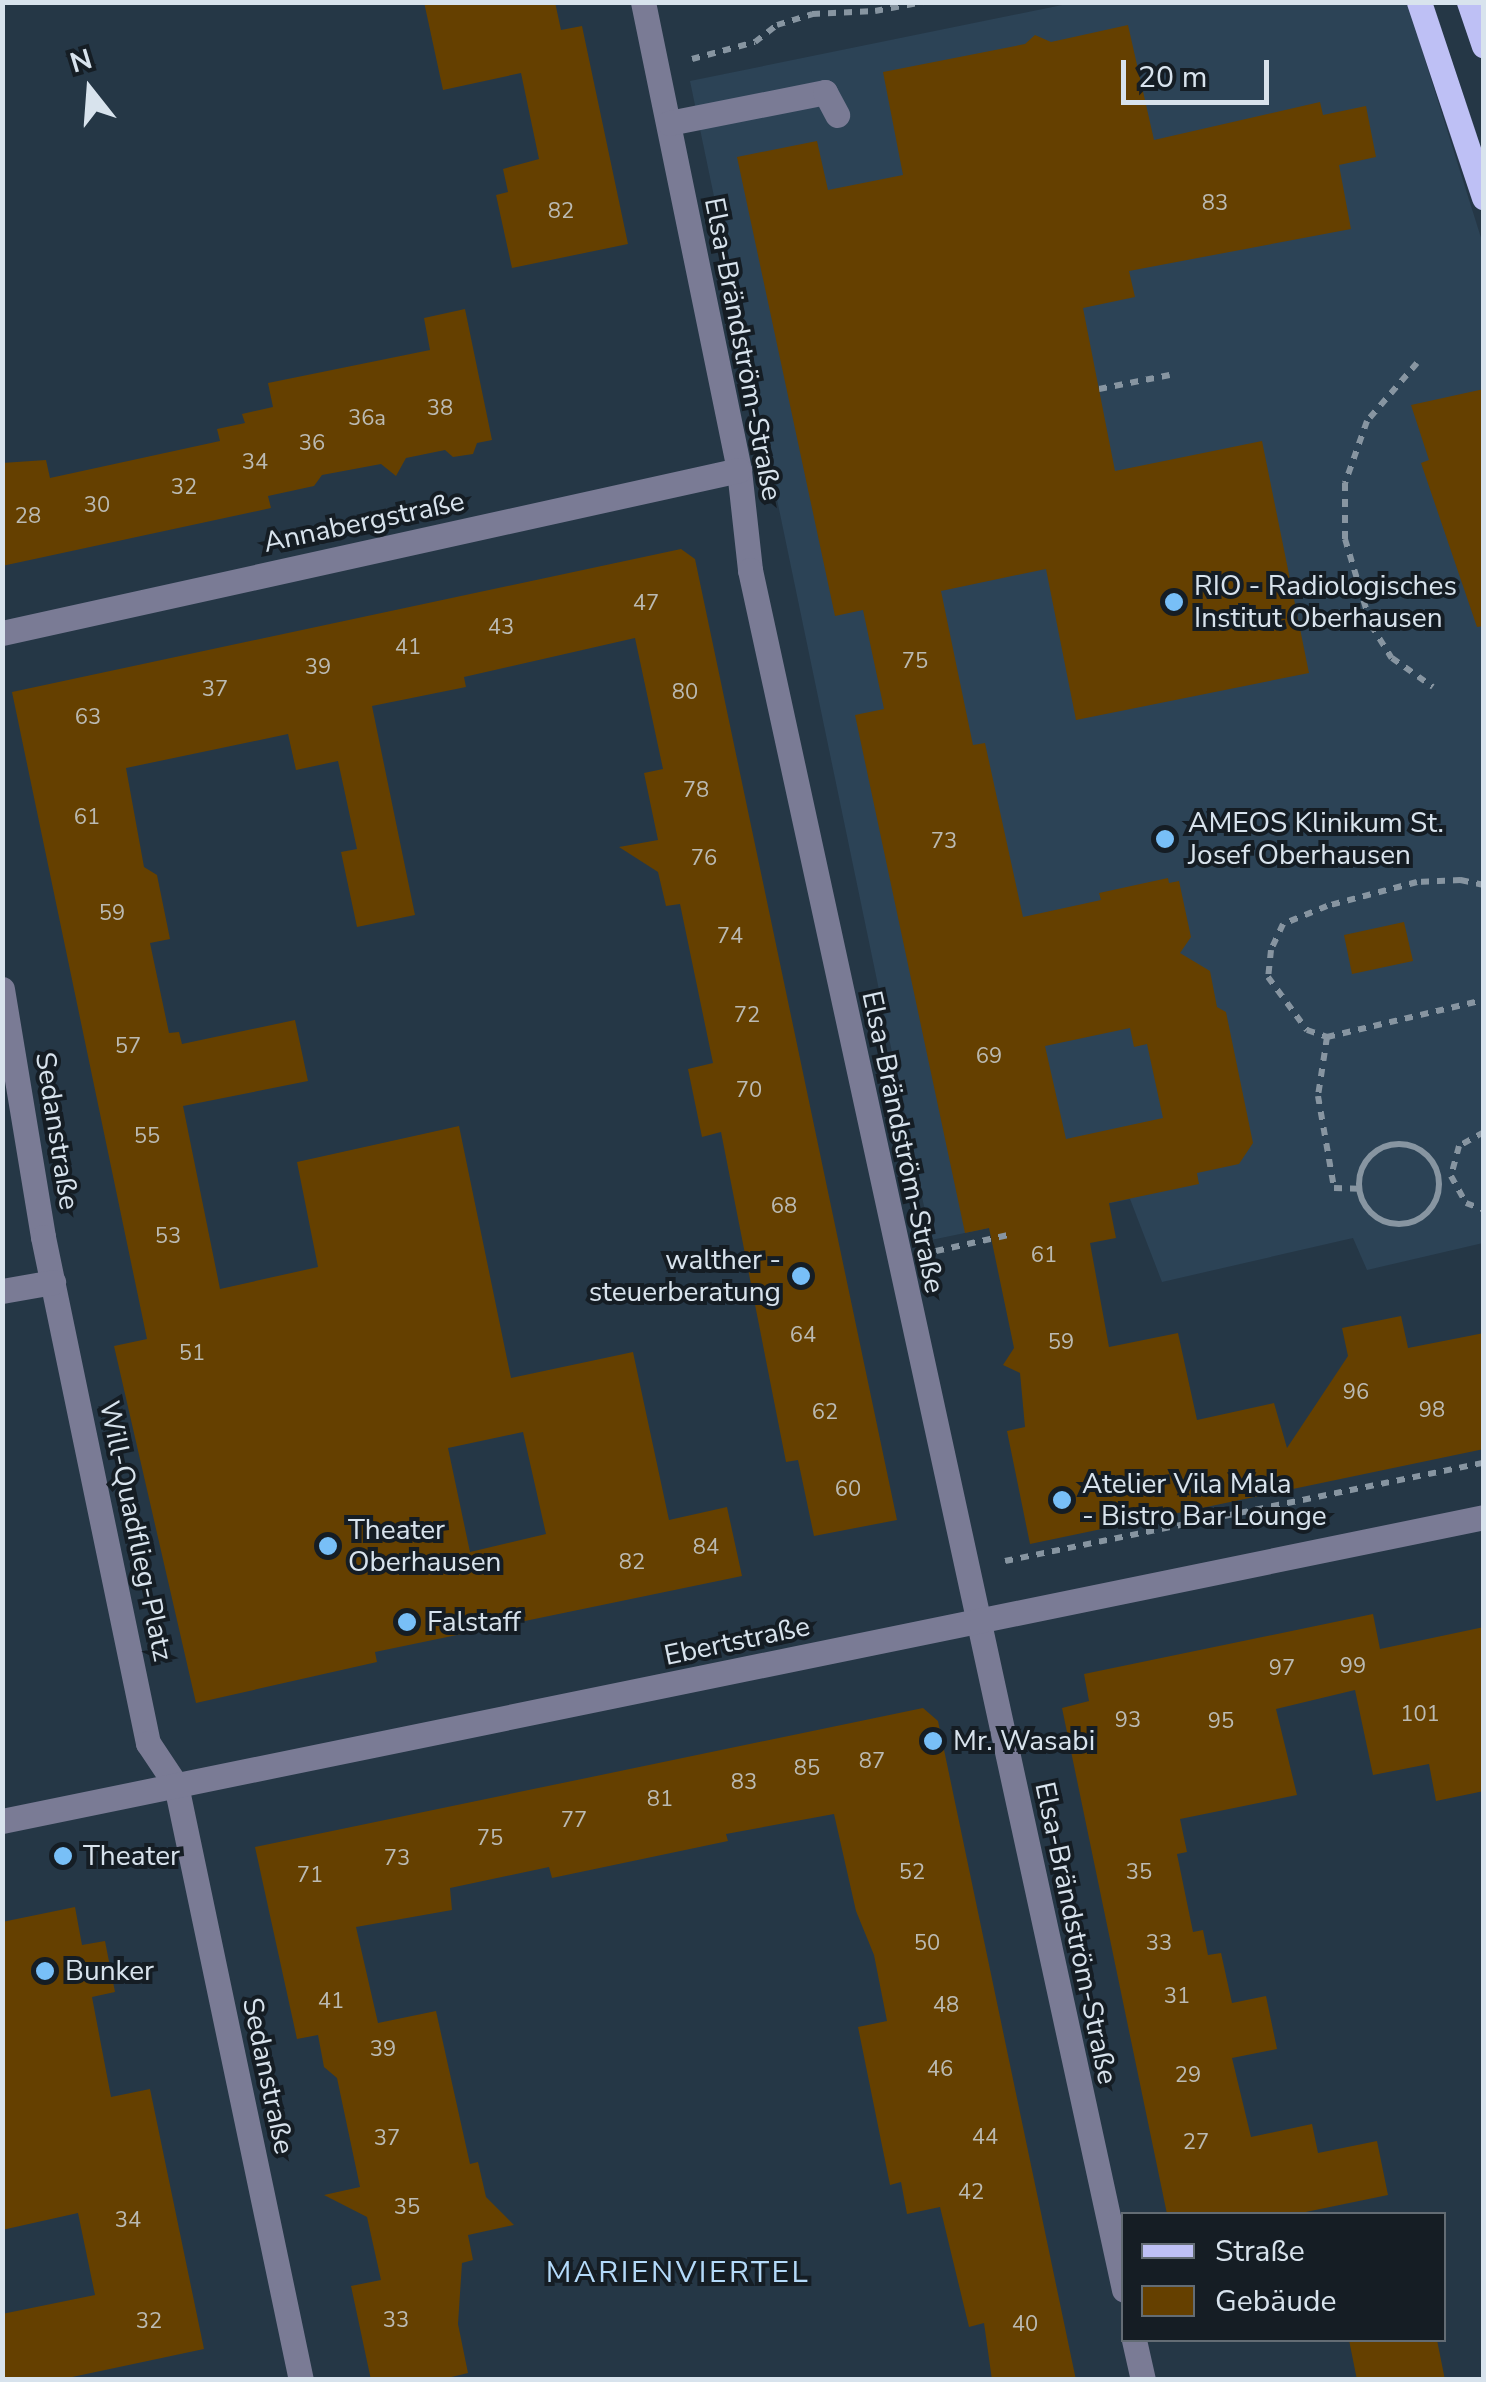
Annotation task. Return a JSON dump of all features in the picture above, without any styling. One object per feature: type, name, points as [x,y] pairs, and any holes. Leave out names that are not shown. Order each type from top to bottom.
[{"type":"main road","points":[[1419,2],[1484,197]]},
{"type":"main road","points":[[1469,2],[1483,42]]},
{"type":"street","name":"Elsa-Brändström-Straße","points":[[642,2],[739,470],[750,570],[1121,2276]]},
{"type":"street","points":[[669,123],[825,92],[837,115]]},
{"type":"street","name":"Annabergstraße","points":[[2,633],[739,470]]},
{"type":"street","name":"Sedanstraße","points":[[2,989],[53,1282]]},
{"type":"street","points":[[2,1291],[53,1282]]},
{"type":"street","name":"Will-Quadflieg-Platz","points":[[53,1282],[148,1744],[176,1785]]},
{"type":"street","name":"Ebertstraße","points":[[2,1821],[1484,1517]]},
{"type":"street","name":"Sedanstraße","points":[[176,1785],[301,2380]]},
{"type":"street","points":[[1134,2342],[1143,2380]]},
{"type":"path","points":[[718,54],[755,42],[777,24],[812,14],[875,11],[923,2]]},
{"type":"path","points":[[1417,363],[1367,422],[1345,483],[1344,538],[1371,625],[1392,658],[1433,687]]},
{"type":"path","points":[[1099,389],[1170,375]]},
{"type":"path","points":[[1484,885],[1462,880],[1417,882],[1327,906],[1283,924],[1271,950],[1268,977],[1306,1030],[1327,1037],[1484,1000]]},
{"type":"path","points":[[1327,1037],[1318,1096],[1334,1188],[1359,1189]]},
{"type":"path","points":[[1484,1132],[1459,1146],[1451,1176],[1466,1202],[1484,1210]]},
{"type":"path","points":[[1394,1144],[1424,1152],[1438,1178],[1438,1194],[1430,1208],[1404,1224],[1388,1223],[1374,1215],[1359,1189],[1367,1159],[1394,1144]]},
{"type":"path","points":[[1438,1178],[1451,1176]]},
{"type":"path","points":[[897,1260],[1008,1235]]},
{"type":"path","points":[[964,1564],[1012,1560],[1484,1463]]},
{"type":"shaded area","name":"AMEOS Klinikum St. Josef Oberhausen","points":[[1072,3],[1407,3],[1483,244],[1483,1243],[1367,1270],[1353,1238],[1162,1282],[1130,1199],[931,1240],[690,81]]},
{"type":"building","points":[[424,2],[555,2],[561,30],[582,26],[628,244],[512,268],[496,195],[508,192],[503,169],[539,159],[521,73],[443,90]]},
{"type":"building","points":[[1128,25],[1154,140],[1320,102],[1323,115],[1366,106],[1376,157],[1339,165],[1351,229],[1129,271],[1135,297],[1083,308],[1115,471],[1262,441],[1309,673],[1076,720],[1046,569],[941,591],[973,745],[985,743],[1023,917],[1101,900],[1099,893],[1168,878],[1169,883],[1179,881],[1191,937],[1180,953],[1210,971],[1217,1007],[1226,1012],[1253,1143],[1239,1164],[1197,1173],[1199,1184],[1109,1203],[1116,1238],[1090,1243],[1109,1347],[1178,1333],[1197,1420],[1274,1403],[1287,1448],[1348,1356],[1342,1328],[1401,1316],[1408,1348],[1484,1333],[1484,1449],[1030,1544],[1007,1431],[1025,1427],[1020,1373],[1003,1365],[1014,1348],[989,1228],[965,1233],[855,715],[884,709],[863,610],[835,616],[737,157],[817,141],[828,190],[903,175],[883,72],[1025,44],[1035,35],[1051,42]],"holes":[[[1130,1028],[1134,1047],[1147,1044],[1163,1118],[1066,1139],[1045,1046]]]},
{"type":"building","points":[[465,309],[492,440],[477,443],[473,454],[453,457],[445,450],[406,458],[396,476],[381,464],[322,475],[314,486],[268,496],[271,508],[2,566],[2,463],[46,460],[50,478],[220,441],[217,429],[245,423],[242,414],[273,407],[268,383],[430,350],[424,318]]},
{"type":"building","points":[[1484,389],[1484,626],[1477,627],[1421,463],[1429,460],[1411,405]]},
{"type":"building","points":[[681,549],[695,559],[897,1520],[814,1536],[798,1460],[786,1462],[721,1132],[702,1137],[688,1069],[713,1063],[680,904],[666,906],[658,872],[619,847],[658,840],[644,773],[663,769],[635,638],[464,677],[466,687],[372,706],[415,915],[357,927],[341,852],[357,849],[338,761],[296,770],[288,734],[126,768],[144,867],[157,875],[170,939],[150,943],[169,1033],[179,1032],[182,1044],[295,1020],[308,1081],[183,1106],[220,1289],[318,1267],[297,1162],[459,1126],[511,1378],[633,1352],[669,1520],[727,1507],[742,1576],[375,1652],[377,1662],[196,1703],[114,1346],[147,1339],[12,692]],"holes":[[[523,1432],[546,1534],[470,1552],[448,1448]]]},
{"type":"building","points":[[1404,922],[1413,961],[1352,974],[1344,935]]},
{"type":"building","points":[[1373,1614],[1380,1649],[1484,1627],[1484,1791],[1436,1801],[1429,1764],[1373,1775],[1355,1690],[1276,1709],[1297,1795],[1180,1819],[1187,1852],[1177,1854],[1193,1932],[1203,1930],[1208,1955],[1221,1953],[1232,2003],[1266,1996],[1277,2049],[1232,2058],[1251,2137],[1312,2124],[1318,2153],[1377,2141],[1388,2195],[1306,2212],[1167,2212],[1062,1708],[1089,1701],[1084,1674]]},
{"type":"building","points":[[923,1708],[938,1721],[1076,2380],[992,2380],[984,2323],[969,2327],[940,2207],[907,2214],[901,2182],[890,2185],[858,2027],[887,2021],[874,1955],[856,1911],[834,1814],[726,1834],[728,1841],[552,1878],[549,1867],[450,1888],[452,1910],[356,1927],[378,2023],[436,2011],[470,2164],[478,2162],[486,2197],[514,2225],[468,2235],[473,2260],[462,2263],[458,2324],[468,2373],[439,2380],[371,2380],[351,2286],[381,2280],[367,2217],[324,2195],[360,2187],[337,2078],[324,2067],[318,2035],[297,2039],[255,1847]]},
{"type":"building","points":[[75,1907],[82,1945],[105,1941],[115,1992],[92,1997],[111,2097],[150,2089],[204,2349],[58,2380],[2,2380],[2,2314],[95,2295],[78,2213],[2,2230],[2,1922]]},
{"type":"building","points":[[1349,2342],[1437,2342],[1445,2380],[1357,2380]]},
{"type":"place","name":"RIO - Radiologisches Institut Oberhausen","points":[[1174,602]]},
{"type":"place","name":"AMEOS Klinikum St. Josef Oberhausen","points":[[1165,839]]},
{"type":"place","name":"walther - steuerberatung","points":[[801,1276]]},
{"type":"place","name":"Atelier Vila Mala - Bistro Bar Lounge","points":[[1062,1500]]},
{"type":"place","name":"Theater Oberhausen","points":[[328,1546]]},
{"type":"place","name":"Falstaff","points":[[407,1622]]},
{"type":"place","name":"Mr. Wasabi","points":[[933,1741]]},
{"type":"place","name":"Theater","points":[[63,1856]]},
{"type":"place","name":"Bunker","points":[[45,1971]]},
{"type":"district","name":"MARIENVIERTEL","points":[[678,2273]]}]
